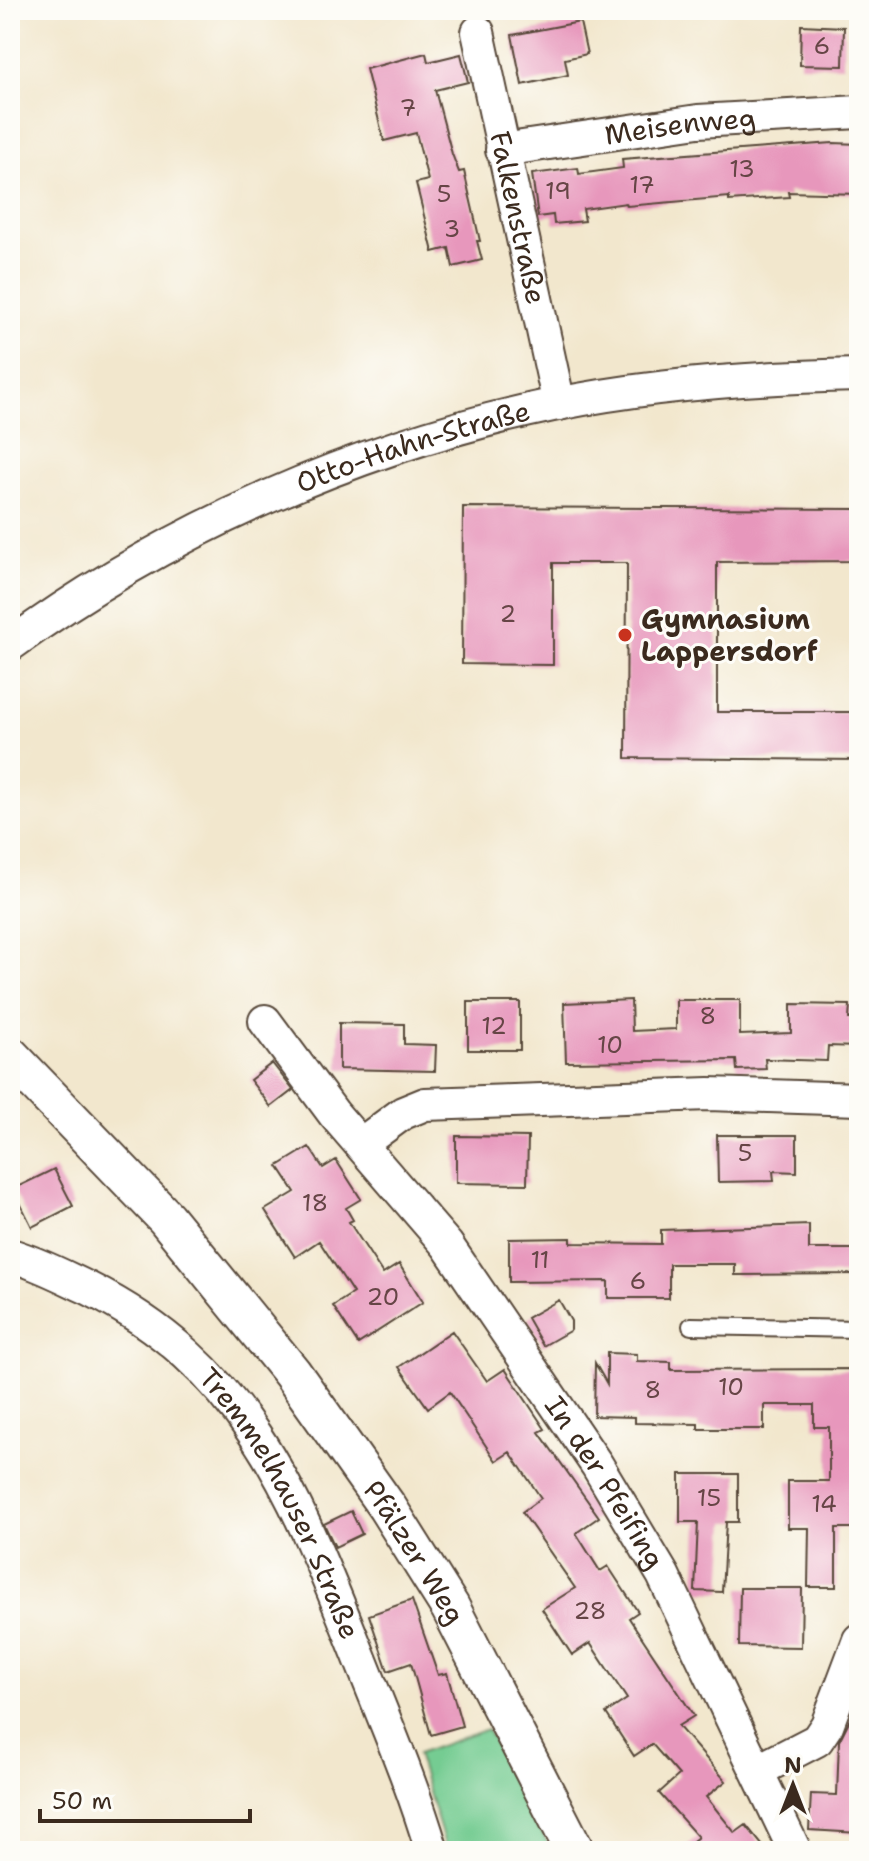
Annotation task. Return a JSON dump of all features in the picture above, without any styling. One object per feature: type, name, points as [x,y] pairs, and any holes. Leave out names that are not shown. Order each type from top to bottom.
[{"type":"street","name":"Falkenstraße","points":[[478,32],[559,404]]},
{"type":"street","name":"Meisenweg","points":[[502,150],[698,121],[859,112]]},
{"type":"street","name":"Otto-Hahn-Straße","points":[[10,645],[131,566],[325,472],[488,421],[559,404],[772,377],[859,375]]},
{"type":"street","name":"In der Pfeifing","points":[[265,1021],[361,1144],[447,1245],[597,1465],[663,1575],[759,1770],[769,1801],[795,1851]]},
{"type":"street","name":"Pfälzer Weg","points":[[10,1056],[166,1218],[292,1373],[433,1581],[575,1851]]},
{"type":"street","points":[[361,1144],[403,1113],[425,1104],[709,1094],[859,1099]]},
{"type":"street","name":"Tremmelhauser Straße","points":[[10,1255],[34,1261],[106,1298],[164,1333],[235,1403],[274,1464],[318,1553],[415,1793],[432,1851]]},
{"type":"street","points":[[759,1770],[817,1740],[827,1725],[859,1640]]},
{"type":"lane","points":[[691,1326],[859,1329]]},
{"type":"green space","points":[[487,1729],[552,1851],[447,1851],[417,1754]]},
{"type":"building","points":[[580,22],[587,54],[565,59],[568,75],[522,85],[512,35]]},
{"type":"building","points":[[801,25],[844,27],[843,66],[800,65]]},
{"type":"building","points":[[426,53],[428,62],[461,54],[468,82],[435,90],[452,154],[459,172],[464,171],[482,260],[453,267],[449,248],[433,252],[416,183],[428,180],[416,133],[384,141],[366,69]]},
{"type":"building","points":[[833,143],[859,144],[859,194],[788,192],[789,197],[729,201],[729,197],[627,206],[626,203],[583,209],[585,221],[554,224],[553,215],[538,217],[532,174],[578,168],[579,174],[623,168],[622,159]]},
{"type":"building","name":"Gymnasium Lappersdorf","points":[[463,507],[859,509],[859,561],[717,562],[717,712],[859,712],[859,760],[626,758],[627,563],[553,563],[553,665],[462,664]]},
{"type":"building","points":[[631,1000],[632,1031],[676,1029],[676,1000],[740,1000],[740,1035],[791,1033],[791,1004],[850,1005],[849,1019],[859,1019],[859,1047],[828,1046],[827,1061],[765,1059],[766,1069],[737,1070],[736,1060],[566,1062],[564,1003]]},
{"type":"building","points":[[468,1002],[520,1002],[520,1050],[468,1050]]},
{"type":"building","points":[[339,1023],[404,1024],[404,1044],[436,1045],[435,1071],[339,1069]]},
{"type":"building","points":[[272,1063],[293,1090],[271,1107],[250,1080]]},
{"type":"building","points":[[717,1135],[797,1135],[797,1172],[773,1171],[774,1181],[718,1182]]},
{"type":"building","points":[[456,1136],[528,1137],[527,1184],[456,1183]]},
{"type":"building","points":[[309,1147],[323,1168],[336,1160],[361,1199],[346,1208],[353,1220],[349,1222],[383,1274],[399,1264],[423,1302],[358,1344],[333,1306],[353,1293],[319,1241],[295,1257],[265,1210],[295,1192],[278,1166]]},
{"type":"building","points":[[54,1169],[73,1206],[32,1227],[13,1189]]},
{"type":"building","points":[[809,1225],[809,1249],[859,1249],[859,1274],[735,1275],[735,1264],[669,1264],[669,1298],[608,1298],[608,1281],[509,1282],[509,1239],[571,1238],[571,1243],[661,1244],[661,1230]]},
{"type":"building","points":[[559,1300],[571,1321],[571,1330],[543,1346],[527,1318]]},
{"type":"building","points":[[452,1331],[487,1381],[505,1369],[545,1429],[539,1432],[599,1517],[576,1533],[600,1571],[608,1566],[638,1612],[629,1618],[694,1716],[678,1726],[726,1781],[706,1797],[735,1833],[746,1825],[767,1851],[680,1851],[698,1837],[659,1793],[679,1775],[652,1744],[634,1756],[606,1713],[627,1699],[590,1643],[572,1655],[542,1609],[575,1588],[522,1512],[541,1498],[510,1452],[496,1461],[450,1392],[428,1408],[399,1367]]},
{"type":"building","points":[[607,1353],[637,1354],[637,1361],[671,1362],[671,1370],[859,1369],[859,1528],[836,1528],[836,1587],[808,1587],[809,1528],[788,1528],[788,1481],[829,1481],[829,1427],[814,1427],[814,1405],[764,1405],[764,1429],[698,1429],[698,1424],[635,1423],[635,1417],[594,1416],[595,1363],[607,1384]]},
{"type":"building","points":[[680,1474],[738,1474],[738,1522],[726,1522],[722,1592],[695,1591],[698,1522],[680,1522]]},
{"type":"building","points":[[351,1511],[362,1534],[335,1547],[324,1524]]},
{"type":"building","points":[[740,1588],[802,1588],[801,1647],[739,1646]]},
{"type":"building","points":[[412,1600],[438,1675],[447,1673],[462,1726],[431,1735],[411,1663],[388,1671],[369,1615]]},
{"type":"building","points":[[850,1719],[859,1719],[859,1833],[809,1830],[811,1794],[837,1795],[839,1741]]},
{"type":"place","name":"Gymnasium Lappersdorf","points":[[625,635]]}]
